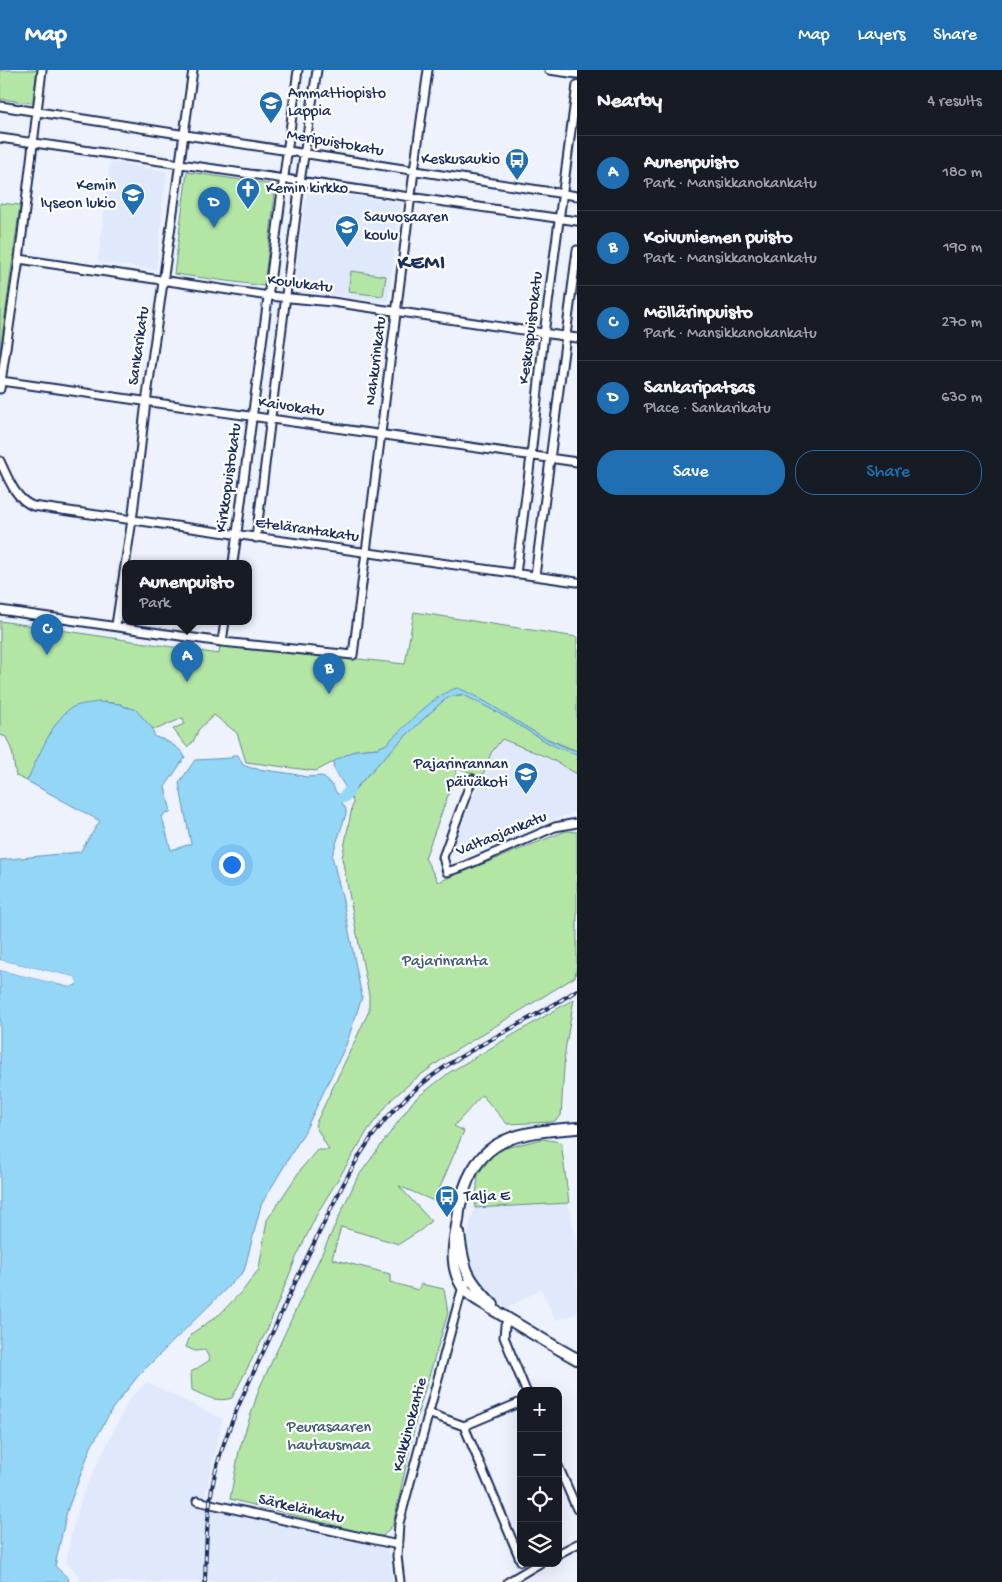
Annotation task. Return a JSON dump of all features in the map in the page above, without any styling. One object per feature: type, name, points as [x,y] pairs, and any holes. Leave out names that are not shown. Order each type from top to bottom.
[{"type":"main road","points":[[577,1128],[551,1130],[510,1138],[499,1142],[480,1158],[466,1183],[460,1201],[453,1254],[455,1270],[466,1283],[474,1298],[508,1320],[577,1359]]},
{"type":"street","points":[[0,389],[19,259],[42,70]]},
{"type":"street","name":"Sankarikatu","points":[[126,560],[146,402],[193,70]]},
{"type":"street","name":"Kirkkopuistokatu","points":[[233,560],[298,70]]},
{"type":"street","name":"Kirkkopuistokatu","points":[[256,538],[300,182],[317,70]]},
{"type":"street","name":"Nahkurinkatu","points":[[222,642],[353,655],[428,70]]},
{"type":"street","points":[[549,70],[577,74]]},
{"type":"street","name":"Keskuspuistokatu","points":[[516,574],[544,334],[577,85]]},
{"type":"street","name":"Meripuistokatu","points":[[0,106],[184,133],[577,196]]},
{"type":"street","points":[[0,138],[577,222]]},
{"type":"street","points":[[534,576],[577,250]]},
{"type":"street","name":"Koulukatu","points":[[19,259],[269,296],[332,302],[396,313],[577,338]]},
{"type":"street","name":"Kaivokatu","points":[[1,381],[577,462]]},
{"type":"street","name":"Etelärantakatu","points":[[0,461],[19,497],[26,504],[33,506],[577,582]]},
{"type":"street","name":"Sankarikatu","points":[[116,625],[122,586]]},
{"type":"street","points":[[0,610],[116,625],[222,642],[224,625]]},
{"type":"street","name":"Valtaojankatu","points":[[472,779],[443,857],[447,872],[555,828],[577,823]]},
{"type":"street","name":"Kalkkinokantie","points":[[400,1582],[397,1556],[399,1523],[428,1413],[466,1283]]},
{"type":"street","points":[[508,1320],[505,1326],[504,1337],[524,1387]]},
{"type":"street","points":[[428,1413],[464,1426],[517,1404]]},
{"type":"street","points":[[464,1426],[517,1552]]},
{"type":"street","points":[[562,1475],[577,1509]]},
{"type":"street","name":"Särkelänkatu","points":[[197,1501],[398,1545]]},
{"type":"street","points":[[562,1552],[577,1544]]},
{"type":"street","points":[[523,1567],[525,1571]]},
{"type":"street","points":[[508,1582],[532,1567]]},
{"type":"shaded area","name":"Kemin lyseon lukio","points":[[110,162],[167,171],[156,270],[98,262]]},
{"type":"shaded area","name":"Sauvosaaren koulu","points":[[307,190],[401,203],[388,302],[293,290]]},
{"type":"shaded area","name":"Pajarinrannan päiväkoti","points":[[502,739],[549,758],[577,774],[577,812],[461,857],[455,855],[452,849],[491,753]]},
{"type":"shaded area","points":[[569,1203],[577,1248],[577,1314],[555,1320],[541,1289],[506,1309],[477,1279],[467,1247],[470,1221],[475,1208]]},
{"type":"shaded area","points":[[147,1382],[223,1419],[203,1506],[386,1548],[390,1557],[393,1582],[78,1582],[80,1577],[66,1562],[71,1534],[83,1493],[129,1399]]},
{"type":"green space","points":[[0,70],[37,70],[33,102],[0,99]]},
{"type":"green space","points":[[187,172],[276,185],[264,286],[174,274]]},
{"type":"green space","points":[[0,203],[20,205],[0,353]]},
{"type":"green space","points":[[351,271],[386,276],[383,296],[348,292]]},
{"type":"green space","points":[[414,612],[577,637],[577,751],[541,736],[465,691],[437,698],[385,745],[378,748],[356,750],[316,771],[246,762],[237,733],[214,715],[199,729],[193,742],[187,747],[173,729],[184,724],[183,718],[157,729],[152,728],[129,707],[104,702],[52,730],[27,781],[16,776],[12,751],[6,737],[0,735],[0,621],[219,654],[220,644],[405,664]]},
{"type":"green space","name":"Pajarinranta","points":[[464,695],[493,710],[557,747],[577,754],[577,774],[549,758],[502,739],[491,753],[482,777],[458,768],[425,858],[438,882],[566,831],[577,832],[577,963],[575,977],[447,1056],[415,1079],[392,1099],[368,1130],[318,1212],[296,1258],[267,1330],[232,1398],[221,1400],[206,1396],[192,1390],[191,1372],[210,1360],[205,1350],[195,1351],[186,1347],[191,1334],[220,1314],[244,1289],[259,1269],[267,1220],[301,1169],[317,1150],[329,1150],[315,1125],[369,1011],[369,995],[342,858],[353,802],[350,795],[395,746],[443,701],[449,697]]},
{"type":"green space","name":"Peurasaaren hautausmaa","points":[[574,999],[565,1051],[561,1116],[553,1122],[507,1124],[482,1095],[454,1126],[464,1131],[434,1201],[399,1186],[431,1221],[399,1244],[341,1227],[332,1259],[390,1274],[390,1282],[418,1290],[421,1284],[444,1289],[448,1313],[417,1416],[393,1525],[383,1536],[375,1536],[230,1499],[239,1451],[259,1389],[357,1178],[414,1100],[450,1072]]},
{"type":"green space","points":[[542,1139],[561,1142],[569,1203],[475,1208],[478,1174],[497,1150]]},
{"type":"water","points":[[458,688],[488,703],[546,738],[577,751],[577,754],[557,747],[464,695],[455,695],[443,701],[383,758],[350,795],[333,767],[334,761],[356,750],[378,748],[385,745],[430,703]]},
{"type":"water","points":[[100,702],[120,704],[135,709],[152,728],[155,737],[172,744],[185,757],[165,787],[171,812],[165,813],[162,817],[171,850],[191,844],[179,783],[195,760],[232,758],[232,755],[238,755],[243,765],[251,768],[306,777],[322,776],[333,786],[337,794],[344,795],[345,798],[342,803],[346,809],[346,814],[332,856],[362,997],[346,1045],[305,1131],[261,1205],[244,1271],[138,1376],[112,1409],[91,1447],[67,1511],[55,1566],[69,1579],[68,1582],[0,1582],[0,970],[71,987],[76,985],[75,977],[0,960],[0,860],[80,852],[100,821],[27,781],[52,729],[66,712],[76,706]]},
{"type":"pier","points":[[0,960],[75,977],[77,983],[71,987],[0,970],[0,968],[71,984],[75,982],[0,963]]},
{"type":"waterway","points":[[344,797],[349,792]]},
{"type":"railway","points":[[205,1582],[210,1500],[215,1473],[227,1435],[305,1260],[342,1187],[371,1138],[394,1109],[447,1065],[577,990]]},
{"type":"place","name":"Ammattiopisto Lappia","points":[[271,124]]},
{"type":"place","name":"Keskusaukio","points":[[517,181]]},
{"type":"place","name":"Kemin kirkko","points":[[248,210]]},
{"type":"place","name":"Kemin lyseon lukio","points":[[133,216]]},
{"type":"place","name":"Sankaripatsas","points":[[214,228]]},
{"type":"place","name":"Sauvosaaren koulu","points":[[347,248]]},
{"type":"place","name":"Möllärinpuisto","points":[[47,655]]},
{"type":"place","name":"Aunenpuisto","points":[[187,682]]},
{"type":"place","name":"Koivuniemen puisto","points":[[329,694]]},
{"type":"place","name":"Pajarinrannan päiväkoti","points":[[526,795]]},
{"type":"place","name":"Talja E","points":[[447,1218]]},
{"type":"district","name":"KEMI","points":[[422,264]]}]
